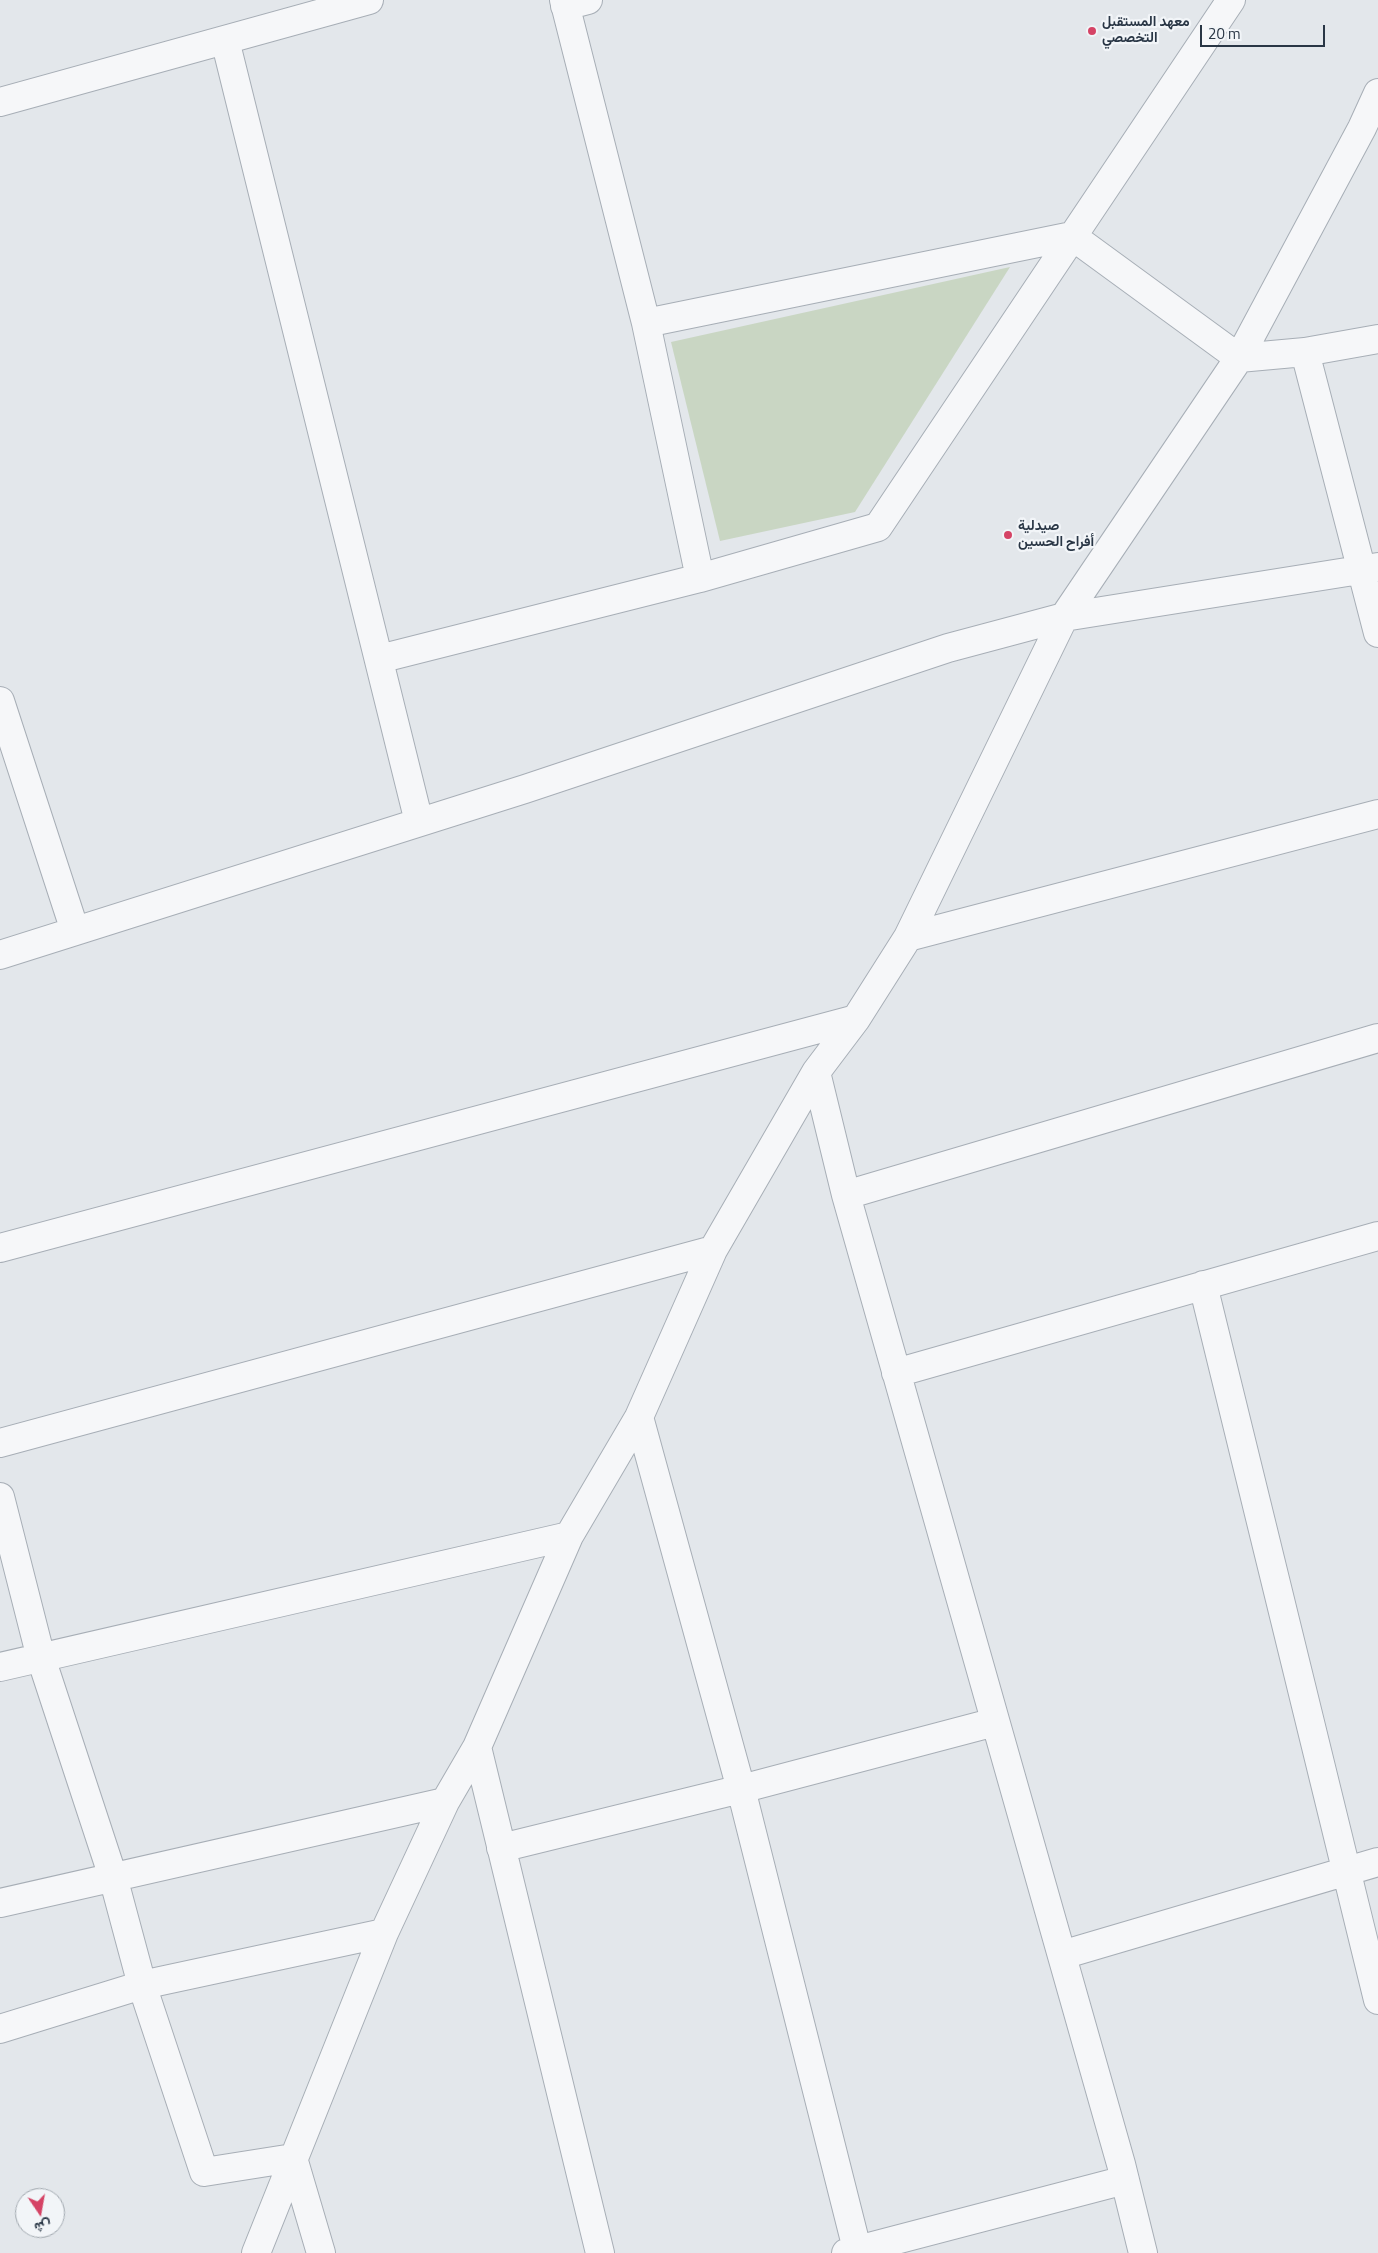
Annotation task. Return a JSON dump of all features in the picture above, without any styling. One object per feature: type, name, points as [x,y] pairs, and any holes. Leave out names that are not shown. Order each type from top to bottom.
[{"type":"street","points":[[0,102],[369,0]]},
{"type":"street","points":[[379,659],[700,578],[878,527],[1231,0]]},
{"type":"street","points":[[572,2],[646,323],[700,578]]},
{"type":"street","points":[[225,40],[419,822]]},
{"type":"street","points":[[256,2253],[384,1933],[446,1802],[477,1747],[569,1536],[639,1416],[713,1250],[816,1072],[856,1019],[908,937],[1064,617],[1239,358],[1370,127],[1378,92]]},
{"type":"street","points":[[646,323],[1072,236],[1239,358],[1305,352],[1378,339]]},
{"type":"street","points":[[1305,352],[1370,569],[1378,633]]},
{"type":"street","points":[[0,955],[419,822],[948,648],[1064,617],[1370,569]]},
{"type":"street","points":[[0,701],[75,931]]},
{"type":"street","points":[[908,937],[1378,814]]},
{"type":"street","points":[[0,1248],[856,1019]]},
{"type":"street","points":[[846,1195],[1378,1038]]},
{"type":"street","points":[[816,1072],[846,1195],[1062,1955],[1125,2180],[1143,2253]]},
{"type":"street","points":[[896,1373],[1378,1236]]},
{"type":"street","points":[[0,1443],[713,1250]]},
{"type":"street","points":[[1203,1285],[1378,2000]]},
{"type":"street","points":[[639,1416],[741,1789],[854,2252],[1125,2180]]},
{"type":"street","points":[[0,1498],[41,1658],[113,1877],[142,1985],[204,2172],[293,2158]]},
{"type":"street","points":[[0,1667],[569,1536]]},
{"type":"street","points":[[501,1848],[741,1789],[995,1722]]},
{"type":"street","points":[[477,1747],[600,2253]]},
{"type":"street","points":[[0,1903],[446,1802]]},
{"type":"street","points":[[1062,1955],[1378,1862]]},
{"type":"street","points":[[0,2029],[142,1985],[384,1933]]},
{"type":"street","points":[[293,2158],[321,2253]]},
{"type":"green space","points":[[1010,267],[855,512],[720,541],[671,342]]},
{"type":"place","name":"معهد المستقبل التخصصي","points":[[1092,31]]},
{"type":"place","name":"صيدلية أفراح الحسين","points":[[1008,535]]}]
